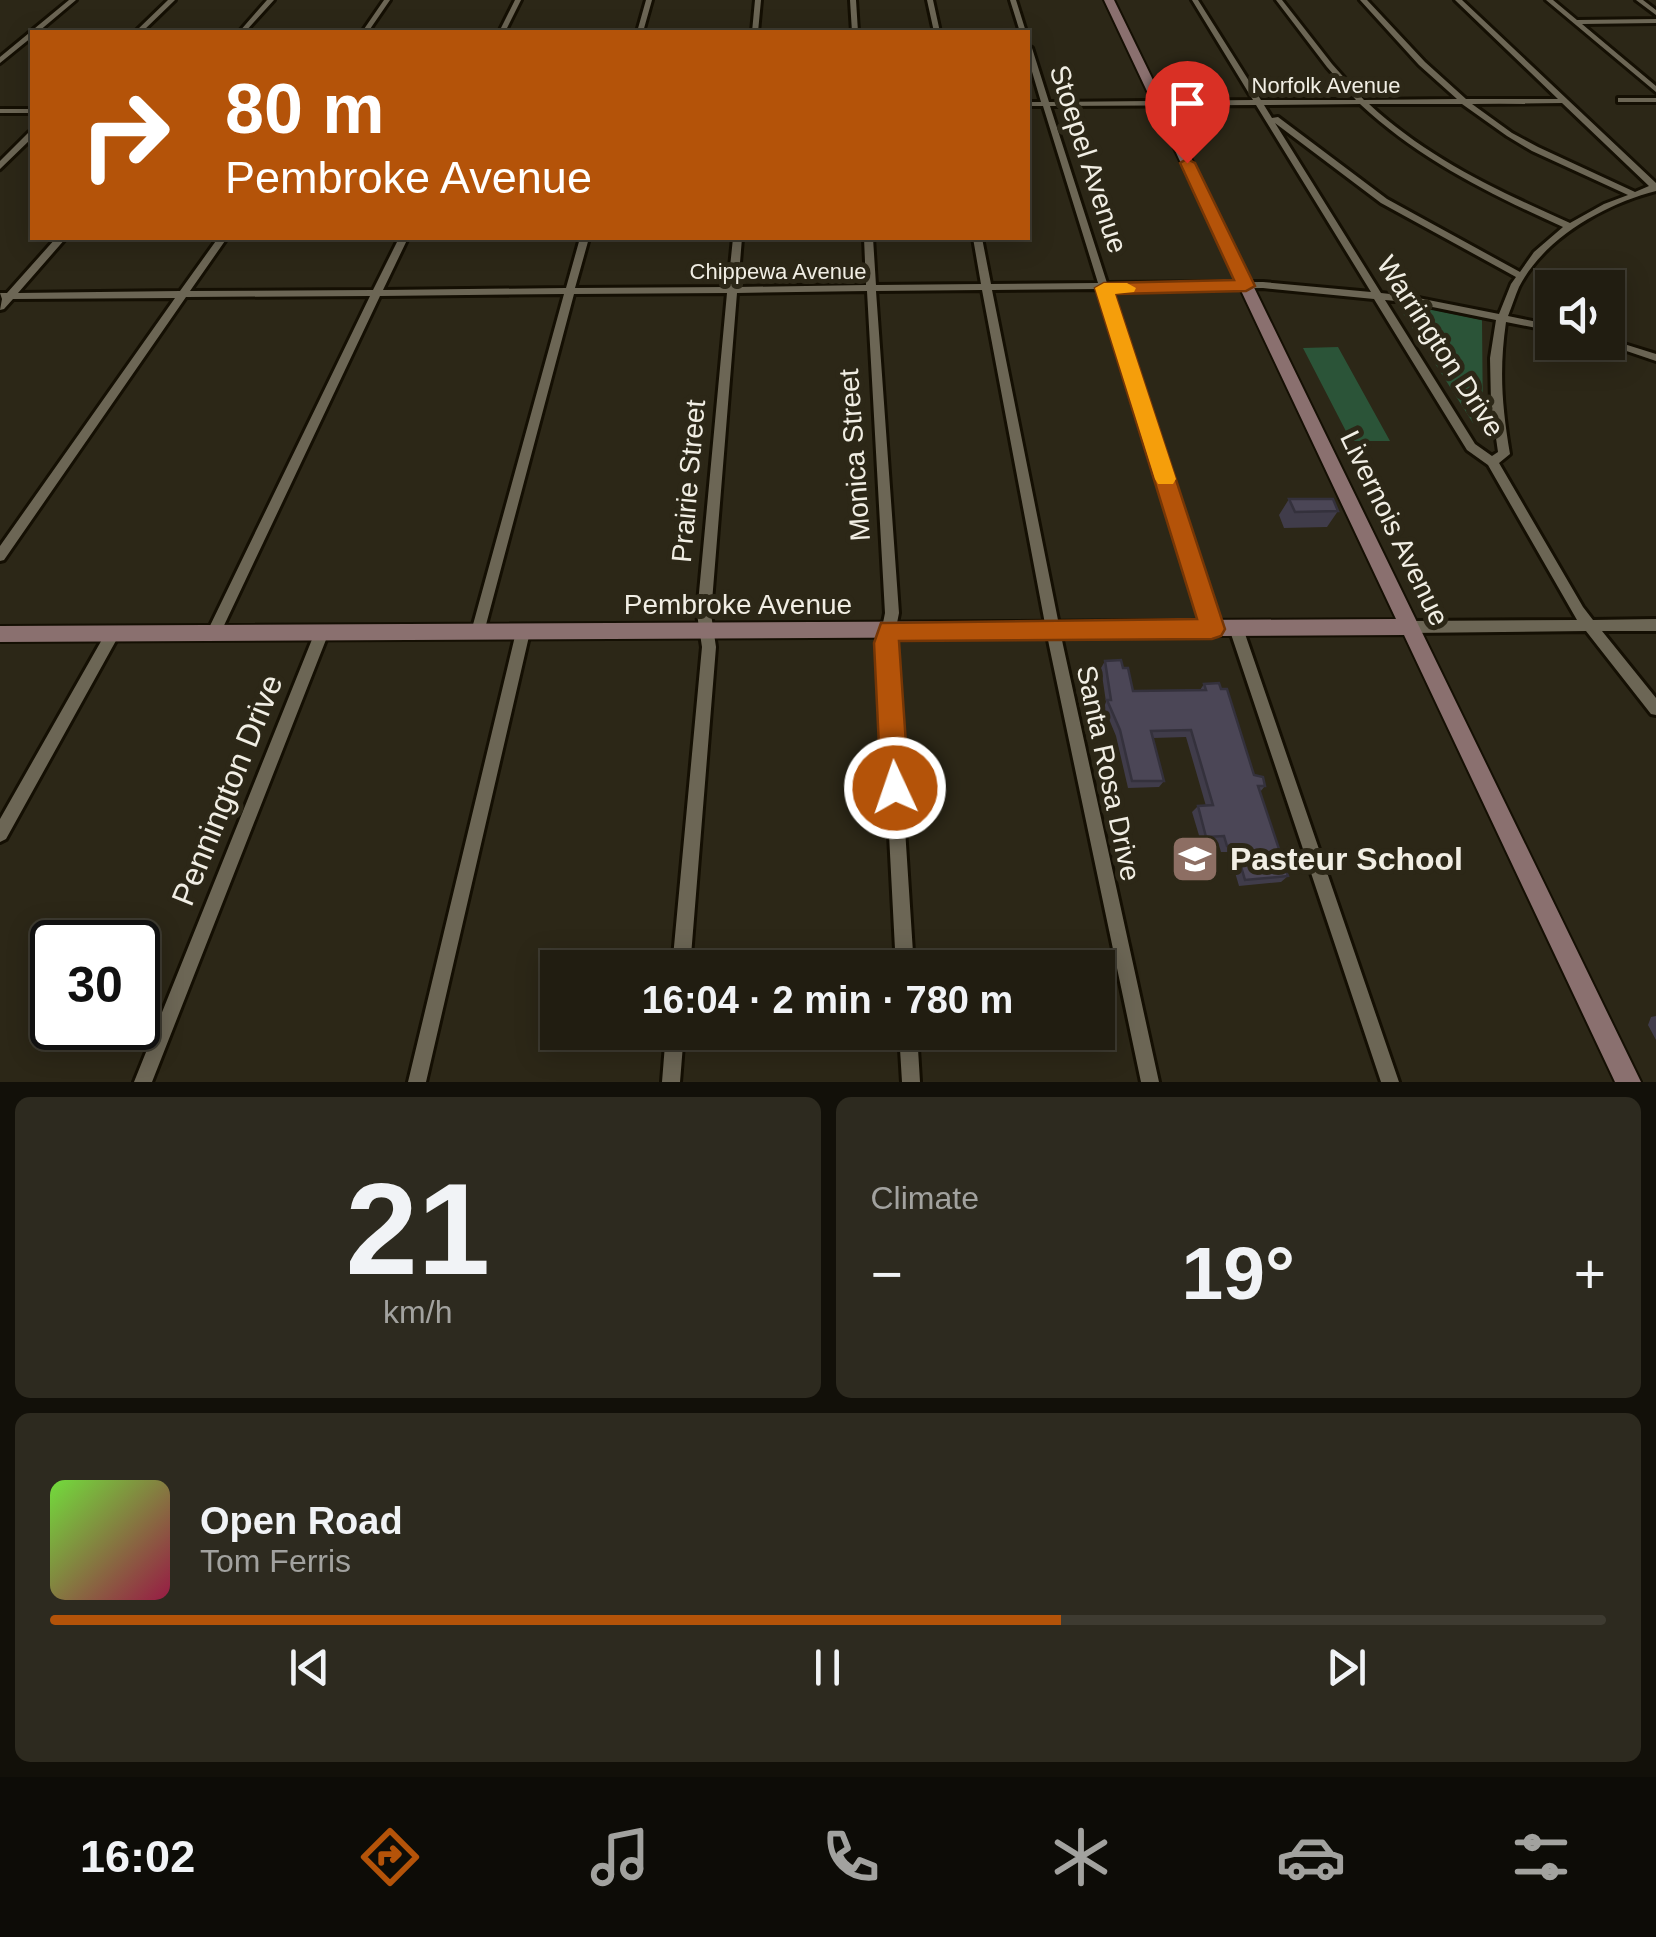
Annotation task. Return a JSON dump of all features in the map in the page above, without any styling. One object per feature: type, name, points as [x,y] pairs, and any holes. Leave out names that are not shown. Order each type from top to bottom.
[{"type":"street","points":[[37,30],[74,0]]},
{"type":"street","points":[[140,30],[172,0]]},
{"type":"street","points":[[244,30],[271,0]]},
{"type":"street","points":[[366,30],[387,0]]},
{"type":"street","points":[[503,30],[518,0]]},
{"type":"street","points":[[641,30],[649,0]]},
{"type":"street","points":[[756,30],[758,0]]},
{"type":"street","points":[[854,0],[856,30]]},
{"type":"street","points":[[930,0],[936,30]]},
{"type":"street","points":[[1013,0],[1022,30]]},
{"type":"street","name":"Livernois Avenue","points":[[1109,0],[1628,1082]]},
{"type":"street","name":"Warrington Drive","points":[[1195,0],[1471,447],[1492,462],[1551,568],[1656,709]]},
{"type":"street","points":[[1279,0],[1362,102],[1445,164],[1568,226]]},
{"type":"street","points":[[1363,0],[1432,78],[1460,102],[1532,148],[1633,194]]},
{"type":"street","points":[[1458,0],[1656,187]]},
{"type":"street","points":[[1549,0],[1656,90]]},
{"type":"street","points":[[1639,0],[1656,13]]},
{"type":"street","points":[[1574,22],[1656,21]]},
{"type":"street","points":[[0,61],[30,36]]},
{"type":"street","name":"Stoepel Avenue","points":[[1030,55],[1212,629]]},
{"type":"street","points":[[1621,100],[1656,100]]},
{"type":"street","name":"Norfolk Avenue","points":[[1030,104],[1158,102],[1264,108],[1362,102],[1564,101]]},
{"type":"street","points":[[1264,108],[1384,202],[1521,276]]},
{"type":"street","points":[[0,111],[30,111]]},
{"type":"street","points":[[0,166],[30,136]]},
{"type":"street","points":[[1492,462],[1504,454],[1493,382],[1501,316],[1521,276],[1568,226],[1656,187]]},
{"type":"street","points":[[0,307],[5,296],[60,240]]},
{"type":"street","points":[[0,556],[221,240]]},
{"type":"street","points":[[214,632],[403,240]]},
{"type":"street","points":[[478,632],[583,240]]},
{"type":"street","name":"Prairie Street","points":[[683,950],[709,648],[704,614],[737,240]]},
{"type":"street","name":"Monica Street","points":[[868,240],[892,614],[886,643],[904,950]]},
{"type":"street","name":"Santa Rosa Drive","points":[[977,240],[1053,630],[1150,1082]]},
{"type":"street","name":"Chippewa Avenue","points":[[5,296],[1246,286],[1377,294],[1535,324]]},
{"type":"street","points":[[1625,348],[1656,358]]},
{"type":"street","name":"Pembroke Avenue","points":[[0,634],[1656,625]]},
{"type":"street","points":[[1236,628],[1390,1082]]},
{"type":"street","name":"Pennington Drive","points":[[143,1082],[322,632]]},
{"type":"street","points":[[416,1082],[523,632]]},
{"type":"street","points":[[0,834],[113,633]]},
{"type":"street","points":[[671,1082],[674,1050]]},
{"type":"street","points":[[909,1050],[911,1082]]},
{"type":"green space","points":[[1405,304],[1482,320],[1483,427],[1473,423],[1399,307]]},
{"type":"green space","points":[[1338,347],[1390,441],[1351,441],[1303,348]]},
{"type":"building","points":[[1289,499],[1333,499],[1338,511],[1295,512]]},
{"type":"building","name":"Pasteur School","points":[[1121,660],[1123,668],[1128,668],[1133,691],[1206,690],[1204,684],[1219,683],[1221,689],[1227,689],[1254,775],[1263,777],[1265,786],[1258,786],[1288,876],[1245,880],[1235,846],[1227,846],[1224,836],[1206,837],[1198,806],[1213,805],[1191,730],[1151,731],[1164,781],[1132,781],[1120,730],[1107,700],[1111,700],[1105,661]]},
{"type":"slow traffic","points":[[1127,288],[1104,288],[1165,479]]},
{"type":"place","name":"Pasteur School","points":[[1195,859]]},
{"type":"route","points":[[895,788],[886,643],[890,630],[1212,629],[1104,288],[1246,286],[1187,163]]}]
